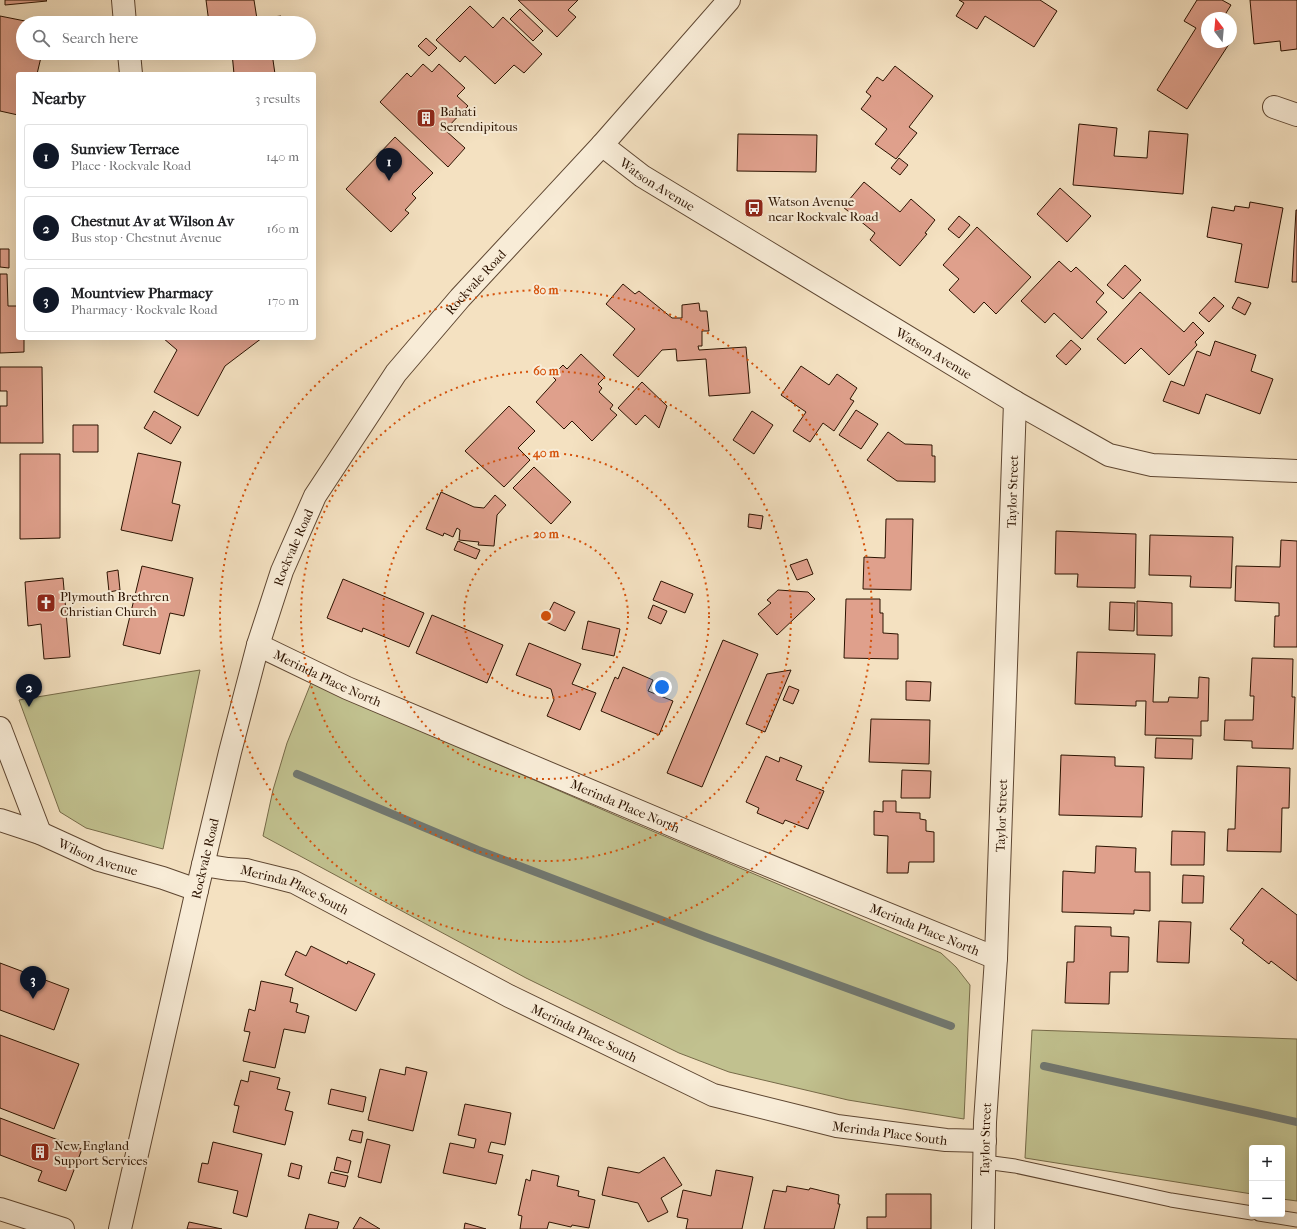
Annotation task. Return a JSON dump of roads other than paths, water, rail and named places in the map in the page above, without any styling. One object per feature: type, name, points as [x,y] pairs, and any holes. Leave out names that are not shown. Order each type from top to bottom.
[{"type":"street","points":[[122,0],[124,16]]},
{"type":"street","name":"Rockvale Road","points":[[120,1229],[203,864],[258,645],[282,571],[315,496],[396,374],[460,298],[602,145],[729,0]]},
{"type":"street","points":[[130,60],[131,72]]},
{"type":"street","points":[[1274,107],[1297,115]]},
{"type":"street","name":"Watson Avenue","points":[[602,145],[642,176],[1015,402],[1109,455],[1152,465],[1297,471]]},
{"type":"street","name":"Taylor Street","points":[[983,1229],[985,1151],[996,958],[1015,402]]},
{"type":"street","name":"Merinda Place North","points":[[258,645],[347,688],[733,851],[996,958]]},
{"type":"street","points":[[0,728],[40,833]]},
{"type":"street","name":"Wilson Avenue","points":[[0,820],[40,833],[99,860],[163,878],[197,890]]},
{"type":"street","name":"Merinda Place South","points":[[203,864],[228,869],[246,870],[294,882],[509,996],[713,1095],[837,1126],[946,1140],[985,1151]]},
{"type":"street","points":[[0,1209],[63,1229]]},
{"type":"lane","points":[[985,1151],[1015,1166],[1171,1200],[1249,1213]]},
{"type":"lane","points":[[1278,1217],[1297,1220]]},
{"type":"waterway","points":[[297,774],[478,850],[706,937],[951,1026]]},
{"type":"waterway","points":[[1044,1066],[1297,1122]]},
{"type":"place","name":"Bahati Serendipitous","points":[[426,118]]},
{"type":"place","name":"Sunview Terrace","points":[[389,181]]},
{"type":"place","name":"Watson Avenue near Rockvale Road","points":[[754,208]]},
{"type":"place","name":"Plymouth Brethren Christian Church","points":[[46,603]]},
{"type":"place","name":"Chestnut Av at Wilson Av","points":[[29,707]]},
{"type":"place","name":"Mountview Pharmacy","points":[[33,999]]},
{"type":"place","name":"New England Support Services","points":[[40,1152]]}]
